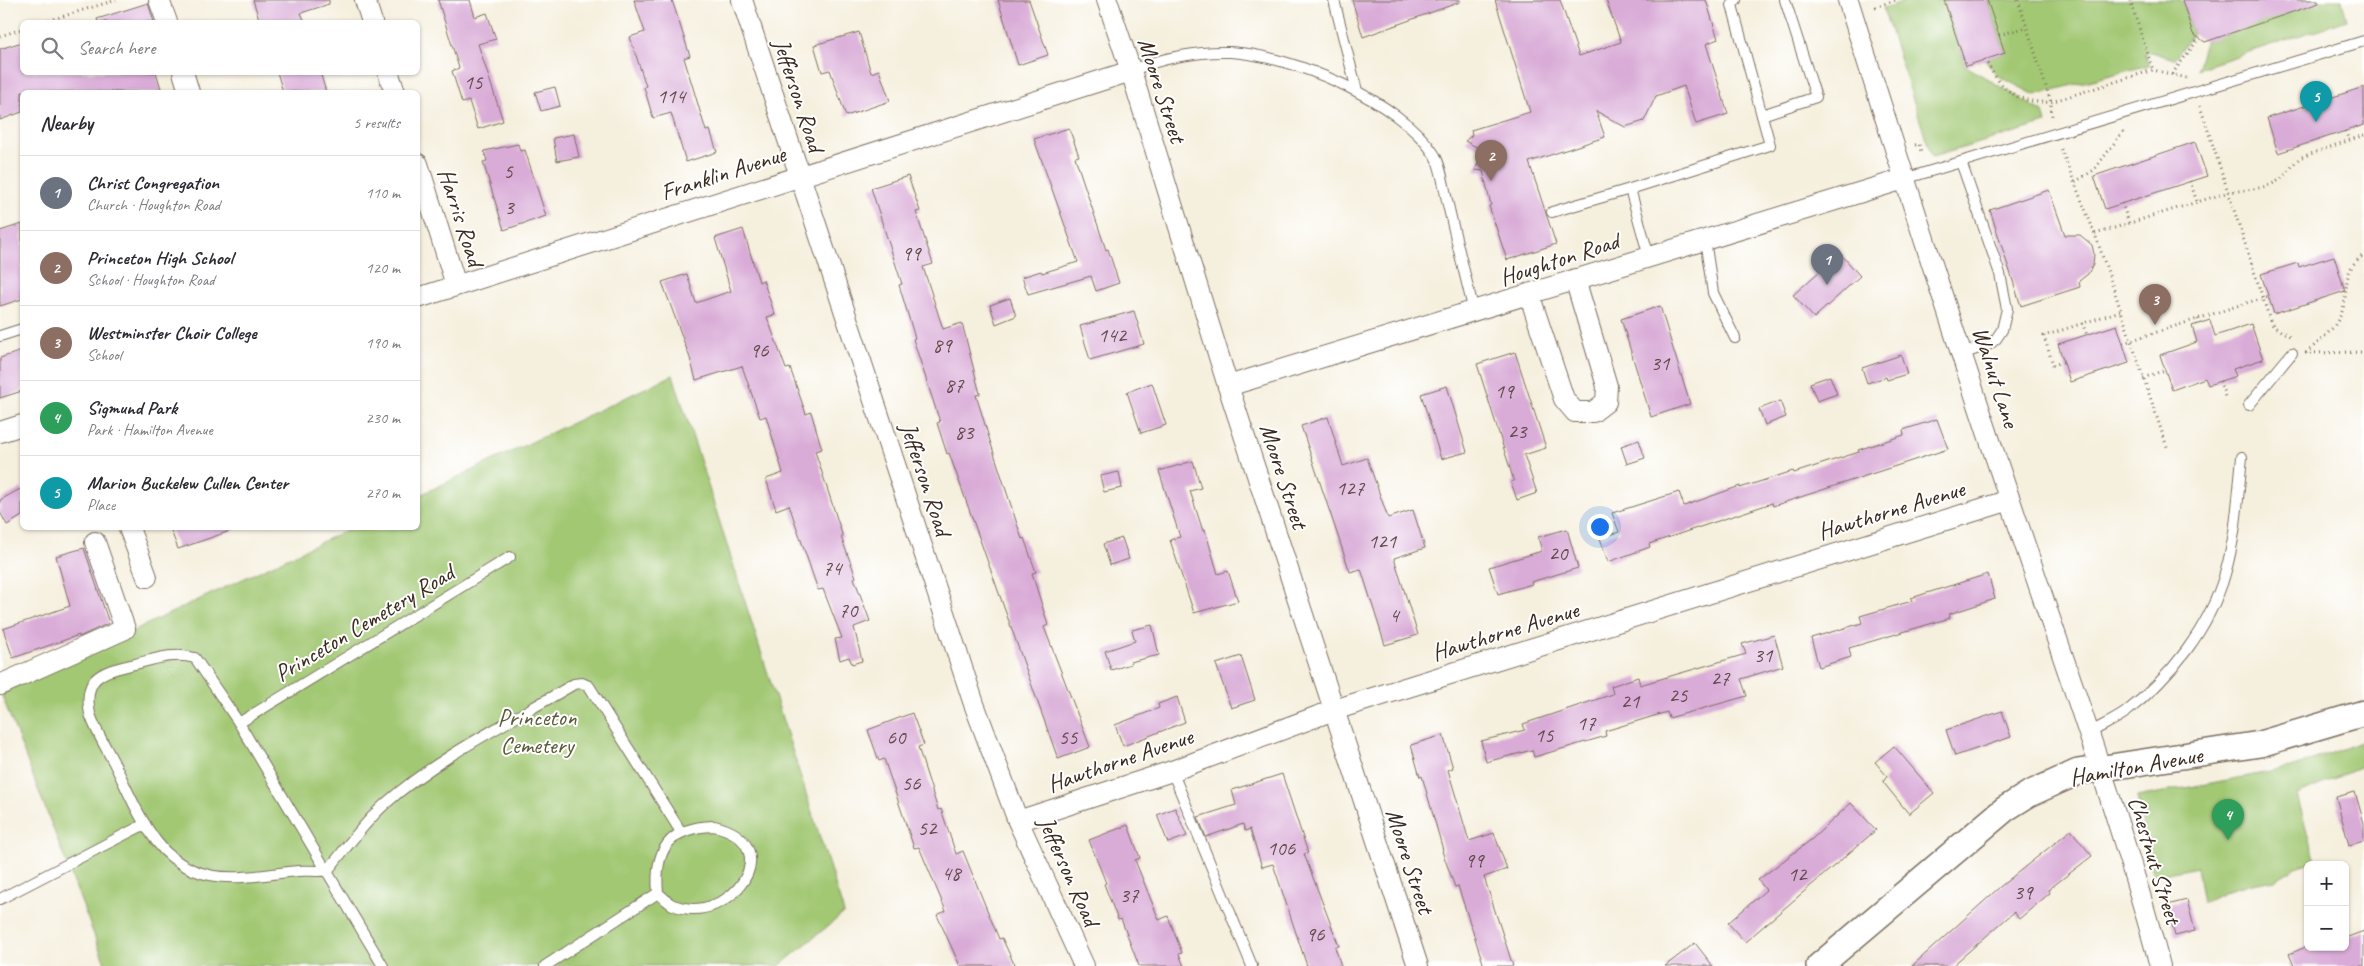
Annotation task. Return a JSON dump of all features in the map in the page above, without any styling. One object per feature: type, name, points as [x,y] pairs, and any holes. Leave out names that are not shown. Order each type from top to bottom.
[{"type":"street","points":[[159,0],[165,20]]},
{"type":"street","points":[[365,0],[371,20]]},
{"type":"street","name":"Jefferson Road","points":[[742,0],[974,704],[1018,821],[1084,966]]},
{"type":"street","name":"Moore Street","points":[[1106,0],[1131,71],[1228,386],[1418,966]]},
{"type":"street","name":"Walnut Lane","points":[[1848,0],[1904,178],[2010,500],[2090,733],[2100,769]]},
{"type":"street","name":"Franklin Avenue","points":[[420,297],[799,175],[1131,71]]},
{"type":"street","points":[[184,75],[189,90]]},
{"type":"street","points":[[389,75],[393,90]]},
{"type":"street","name":"Harris Road","points":[[420,170],[456,285]]},
{"type":"street","name":"Houghton Road","points":[[1228,386],[1474,312],[1904,178]]},
{"type":"street","points":[[1529,294],[1564,399],[1574,412],[1593,412],[1606,402],[1607,386],[1575,280]]},
{"type":"street","points":[[0,432],[20,426]]},
{"type":"street","name":"Hawthorne Avenue","points":[[1018,821],[1172,771],[1334,710],[2010,500]]},
{"type":"street","points":[[130,530],[147,577]]},
{"type":"street","points":[[0,685],[125,629],[95,542]]},
{"type":"street","name":"Hamilton Avenue","points":[[1818,966],[2005,809],[2056,780],[2078,772],[2260,744],[2364,713]]},
{"type":"street","name":"Chestnut Street","points":[[2100,769],[2160,966]]},
{"type":"lane","points":[[1334,0],[1357,92]]},
{"type":"lane","points":[[1552,212],[1770,145],[1732,5],[1736,0]]},
{"type":"lane","points":[[1762,115],[1816,97],[1785,0]]},
{"type":"lane","points":[[1904,178],[2364,42]]},
{"type":"lane","points":[[1131,71],[1152,62],[1201,54],[1230,52],[1266,57],[1300,67],[1357,92],[1400,118],[1436,156],[1474,312]]},
{"type":"lane","points":[[1961,162],[2000,274],[2006,308],[2002,330],[1996,339],[1990,344],[1962,354]]},
{"type":"lane","points":[[1630,189],[1649,257]]},
{"type":"lane","points":[[1705,240],[1713,293],[1735,338]]},
{"type":"lane","points":[[0,336],[20,330]]},
{"type":"lane","points":[[2249,405],[2296,350]]},
{"type":"lane","points":[[2090,733],[2124,713],[2152,690],[2175,666],[2206,617],[2225,575],[2234,535],[2242,457]]},
{"type":"lane","name":"Princeton Cemetery Road","points":[[239,723],[510,557]]},
{"type":"lane","points":[[383,966],[328,870],[239,723],[202,665],[195,658],[185,655],[174,655],[125,666],[102,674],[93,682],[88,703],[94,723],[144,824],[158,844],[175,861],[193,870],[216,877],[236,878],[301,870],[318,872],[328,870],[384,805],[403,790],[448,758],[574,684],[582,683],[589,686],[681,832]]},
{"type":"lane","points":[[1172,771],[1252,966]]},
{"type":"lane","points":[[0,899],[144,824]]},
{"type":"lane","points":[[714,826],[731,830],[741,837],[748,849],[750,866],[747,877],[729,898],[712,906],[692,909],[672,905],[658,893],[656,872],[661,855],[668,842],[681,832],[698,827],[714,826]]},
{"type":"lane","points":[[545,966],[658,893]]},
{"type":"path","points":[[51,20],[116,0]]},
{"type":"path","points":[[1875,7],[1896,0]]},
{"type":"path","points":[[2018,0],[2051,102],[2052,118]]},
{"type":"path","points":[[2130,0],[2153,70]]},
{"type":"path","points":[[1999,35],[2027,27]]},
{"type":"path","points":[[0,36],[20,30]]},
{"type":"path","points":[[2172,74],[2199,38]]},
{"type":"path","points":[[1985,59],[1994,78],[2004,88],[2028,100],[2051,102],[2153,70],[2189,79]]},
{"type":"path","points":[[2200,106],[2271,323],[2277,330],[2292,339]]},
{"type":"path","points":[[2075,182],[2094,170],[2125,129]]},
{"type":"path","points":[[2345,131],[2349,140]]},
{"type":"path","points":[[2095,234],[2229,192],[2248,190],[2274,183],[2282,178],[2294,161],[2364,135]]},
{"type":"path","points":[[1918,144],[1921,152]]},
{"type":"path","points":[[2061,148],[2095,234],[2168,450]]},
{"type":"path","points":[[2190,181],[2197,202]]},
{"type":"path","points":[[2122,203],[2129,224]]},
{"type":"path","points":[[2306,353],[2339,319],[2346,298],[2348,271],[2364,255]]},
{"type":"path","points":[[2123,343],[2268,296]]},
{"type":"path","points":[[2063,362],[2053,365],[2044,336],[2120,311]]},
{"type":"path","points":[[2198,319],[2200,324]]},
{"type":"path","points":[[2082,323],[2087,335]]},
{"type":"path","points":[[2296,350],[2306,353]]},
{"type":"path","points":[[2296,350],[2306,353],[2364,352]]},
{"type":"path","points":[[2143,378],[2165,370]]},
{"type":"path","points":[[2220,381],[2226,400]]},
{"type":"green space","points":[[1909,0],[1944,0],[1966,66],[2043,112],[2046,123],[1932,157],[1883,8]]},
{"type":"green space","points":[[1987,0],[2182,0],[2193,34],[2174,59],[2152,52],[2144,54],[2149,65],[2035,95],[1997,75],[1985,59],[2005,53]]},
{"type":"green space","points":[[2296,0],[2342,0],[2347,20],[2197,69],[2205,42]]},
{"type":"green space","name":"Princeton Cemetery","points":[[673,375],[844,913],[779,966],[106,966],[1,693],[347,530],[420,530],[420,495]]},
{"type":"green space","points":[[2364,741],[2364,766],[2297,795],[2315,861],[2304,861],[2304,864],[2296,867],[2275,880],[2236,887],[2203,903],[2197,867],[2153,876],[2137,797],[2291,768]]},
{"type":"building","points":[[253,0],[329,0],[329,4],[301,13],[304,20],[259,20]]},
{"type":"building","points":[[438,0],[470,0],[475,17],[487,13],[496,39],[478,44],[503,121],[478,129],[469,101],[462,103],[452,71],[459,68]]},
{"type":"building","points":[[634,0],[672,0],[690,56],[684,58],[706,131],[710,130],[717,152],[686,162],[671,113],[653,118],[644,87],[646,86],[630,37],[645,32]]},
{"type":"building","points":[[998,0],[1029,0],[1048,55],[1018,65]]},
{"type":"building","points":[[1352,0],[1460,0],[1460,2],[1363,37]]},
{"type":"building","points":[[1495,0],[1560,0],[1579,56],[1621,42],[1606,0],[1706,0],[1718,39],[1706,44],[1728,114],[1696,124],[1684,86],[1656,96],[1644,121],[1625,127],[1596,111],[1605,137],[1529,162],[1556,244],[1507,260],[1489,206],[1491,205],[1483,171],[1475,170],[1484,151],[1465,141],[1472,135],[1471,130],[1530,112]]},
{"type":"building","points":[[1944,0],[1987,0],[2005,53],[1966,66]]},
{"type":"building","points":[[2182,0],[2318,0],[2319,3],[2205,42],[2193,34]]},
{"type":"building","points":[[148,3],[153,20],[97,20]]},
{"type":"building","points":[[859,32],[871,73],[879,70],[890,101],[846,116],[830,70],[822,72],[814,45]]},
{"type":"building","points":[[20,43],[20,75],[157,75],[161,90],[20,90],[20,113],[0,120],[0,49]]},
{"type":"building","points":[[278,75],[321,75],[325,90],[282,90]]},
{"type":"building","points":[[555,87],[560,106],[541,111],[535,92]]},
{"type":"building","points":[[2364,87],[2364,125],[2278,153],[2267,118]]},
{"type":"building","points":[[1069,128],[1079,156],[1075,157],[1119,283],[1096,291],[1091,276],[1028,294],[1022,277],[1078,262],[1034,139]]},
{"type":"building","points":[[574,134],[579,157],[557,161],[553,138]]},
{"type":"building","points":[[2195,142],[2207,176],[2105,209],[2094,176]]},
{"type":"building","points":[[518,144],[520,151],[525,150],[546,216],[504,230],[483,162],[487,161],[484,151]]},
{"type":"building","points":[[908,176],[920,211],[916,212],[933,264],[923,267],[943,329],[962,323],[980,394],[976,395],[1022,539],[1024,538],[1036,572],[1032,573],[1048,625],[1044,627],[1090,747],[1058,759],[949,453],[947,454],[937,423],[940,422],[913,339],[915,338],[899,285],[902,284],[871,188]]},
{"type":"building","points":[[2049,190],[2065,235],[2080,235],[2092,245],[2094,254],[2093,265],[2088,274],[2079,281],[2080,287],[2021,306],[1990,210]]},
{"type":"building","points":[[20,225],[20,300],[0,306],[0,231]]},
{"type":"building","points":[[743,229],[759,282],[763,280],[775,315],[767,317],[786,369],[790,368],[806,414],[811,412],[822,449],[815,451],[843,537],[841,537],[856,577],[854,578],[870,621],[854,627],[862,661],[852,664],[849,657],[840,660],[835,639],[842,638],[823,589],[818,590],[789,505],[776,510],[766,479],[783,473],[766,416],[760,418],[742,366],[696,380],[690,358],[662,282],[687,274],[696,303],[731,291],[715,238]]},
{"type":"building","points":[[1840,253],[1860,276],[1814,318],[1793,295]]},
{"type":"building","points":[[2334,256],[2345,291],[2274,314],[2261,274],[2298,263],[2299,267]]},
{"type":"building","points":[[1010,298],[1016,316],[996,324],[990,305]]},
{"type":"building","points":[[1660,306],[1690,404],[1651,417],[1621,319]]},
{"type":"building","points":[[1134,311],[1144,344],[1090,360],[1080,326]]},
{"type":"building","points":[[2210,320],[2215,336],[2251,324],[2263,359],[2233,369],[2236,376],[2208,385],[2205,378],[2172,390],[2160,355],[2197,342],[2192,326]]},
{"type":"building","points":[[2117,325],[2129,363],[2070,382],[2058,344]]},
{"type":"building","points":[[20,352],[20,392],[0,398],[0,358]]},
{"type":"building","points":[[1515,352],[1546,448],[1524,455],[1537,493],[1517,500],[1511,482],[1514,481],[1477,364]]},
{"type":"building","points":[[1901,355],[1907,374],[1887,380],[1886,377],[1867,383],[1862,368]]},
{"type":"building","points":[[1830,376],[1837,394],[1817,401],[1810,383]]},
{"type":"building","points":[[1152,383],[1166,425],[1141,433],[1127,392]]},
{"type":"building","points":[[1447,386],[1467,452],[1441,459],[1421,394]]},
{"type":"building","points":[[1780,401],[1786,417],[1765,425],[1759,409]]},
{"type":"building","points":[[1328,417],[1343,466],[1367,458],[1388,518],[1413,510],[1425,548],[1394,558],[1418,635],[1385,645],[1361,569],[1350,572],[1301,426]]},
{"type":"building","points":[[1937,419],[1948,449],[1773,506],[1772,503],[1649,544],[1650,547],[1608,562],[1600,538],[1619,532],[1612,513],[1679,492],[1684,506],[1740,486],[1740,488],[1793,471],[1794,473],[1859,452],[1858,450],[1904,435],[1903,430]]},
{"type":"building","points":[[1639,440],[1645,458],[1627,464],[1621,446]]},
{"type":"building","points":[[1193,461],[1201,488],[1190,491],[1203,531],[1205,530],[1218,574],[1228,571],[1238,601],[1194,613],[1170,540],[1180,537],[1159,471]]},
{"type":"building","points":[[1119,472],[1122,488],[1104,492],[1100,476]]},
{"type":"building","points":[[20,489],[20,517],[7,525],[0,512],[0,500]]},
{"type":"building","points":[[1567,529],[1578,568],[1498,594],[1489,567],[1542,551],[1538,537]]},
{"type":"building","points":[[171,530],[233,530],[178,549]]},
{"type":"building","points":[[1122,538],[1129,559],[1110,565],[1103,544]]},
{"type":"building","points":[[84,548],[109,623],[79,637],[79,635],[13,658],[3,629],[70,606],[56,556]]},
{"type":"building","points":[[1988,574],[1995,599],[1949,614],[1950,618],[1849,648],[1851,657],[1819,667],[1811,638],[1862,623],[1860,616],[1912,601],[1911,598]]},
{"type":"building","points":[[1152,625],[1159,655],[1130,662],[1131,664],[1111,670],[1105,651],[1135,641],[1132,630]]},
{"type":"building","points":[[1774,635],[1783,666],[1741,679],[1747,696],[1669,718],[1667,712],[1605,731],[1606,736],[1534,757],[1532,750],[1486,762],[1481,741],[1525,730],[1523,724],[1613,694],[1611,686],[1638,677],[1640,685],[1746,654],[1742,644]]},
{"type":"building","points":[[1241,656],[1255,700],[1231,708],[1216,664]]},
{"type":"building","points":[[1177,697],[1185,722],[1123,746],[1115,725],[1159,708],[1158,704]]},
{"type":"building","points":[[2002,711],[2011,737],[1955,756],[1946,730]]},
{"type":"building","points":[[912,713],[924,745],[918,747],[938,810],[941,809],[956,854],[963,851],[999,939],[1002,938],[1015,966],[960,966],[937,915],[946,911],[919,847],[914,848],[884,759],[879,761],[868,730]]},
{"type":"building","points":[[1443,735],[1453,768],[1448,770],[1469,841],[1494,833],[1507,869],[1484,877],[1513,966],[1484,966],[1458,886],[1455,887],[1442,851],[1422,776],[1420,777],[1411,745]]},
{"type":"building","points":[[1894,746],[1934,793],[1909,814],[1883,782],[1887,776],[1875,762]]},
{"type":"building","points":[[1282,774],[1308,853],[1304,854],[1339,946],[1335,947],[1341,966],[1307,966],[1273,864],[1262,867],[1250,829],[1245,831],[1243,824],[1206,837],[1198,817],[1236,805],[1232,790]]},
{"type":"building","points":[[2355,792],[2364,823],[2364,841],[2349,845],[2336,797]]},
{"type":"building","points":[[1851,803],[1876,830],[1745,942],[1728,923],[1766,890],[1758,880],[1812,839]]},
{"type":"building","points":[[1175,808],[1187,836],[1168,843],[1157,815]]},
{"type":"building","points":[[1128,825],[1140,858],[1135,860],[1159,920],[1168,916],[1182,953],[1179,954],[1184,966],[1139,966],[1121,919],[1118,920],[1089,840]]},
{"type":"building","points":[[2071,830],[2092,856],[2048,890],[2050,893],[2019,919],[2014,912],[1952,966],[1912,966],[2001,886]]},
{"type":"building","points":[[2187,900],[2195,931],[2175,936],[2167,905]]},
{"type":"building","points":[[2364,931],[2364,966],[2294,966],[2289,954],[2304,948],[2304,951],[2349,951],[2349,937]]},
{"type":"building","points":[[1695,943],[1713,966],[1665,966]]},
{"type":"place","name":"Marion Buckelew Cullen Center","points":[[2316,122]]},
{"type":"place","name":"Princeton High School","points":[[1491,181]]},
{"type":"place","name":"Christ Congregation","points":[[1827,285]]},
{"type":"place","name":"Westminster Choir College","points":[[2155,325]]},
{"type":"place","name":"Sigmund Park","points":[[2228,840]]}]
